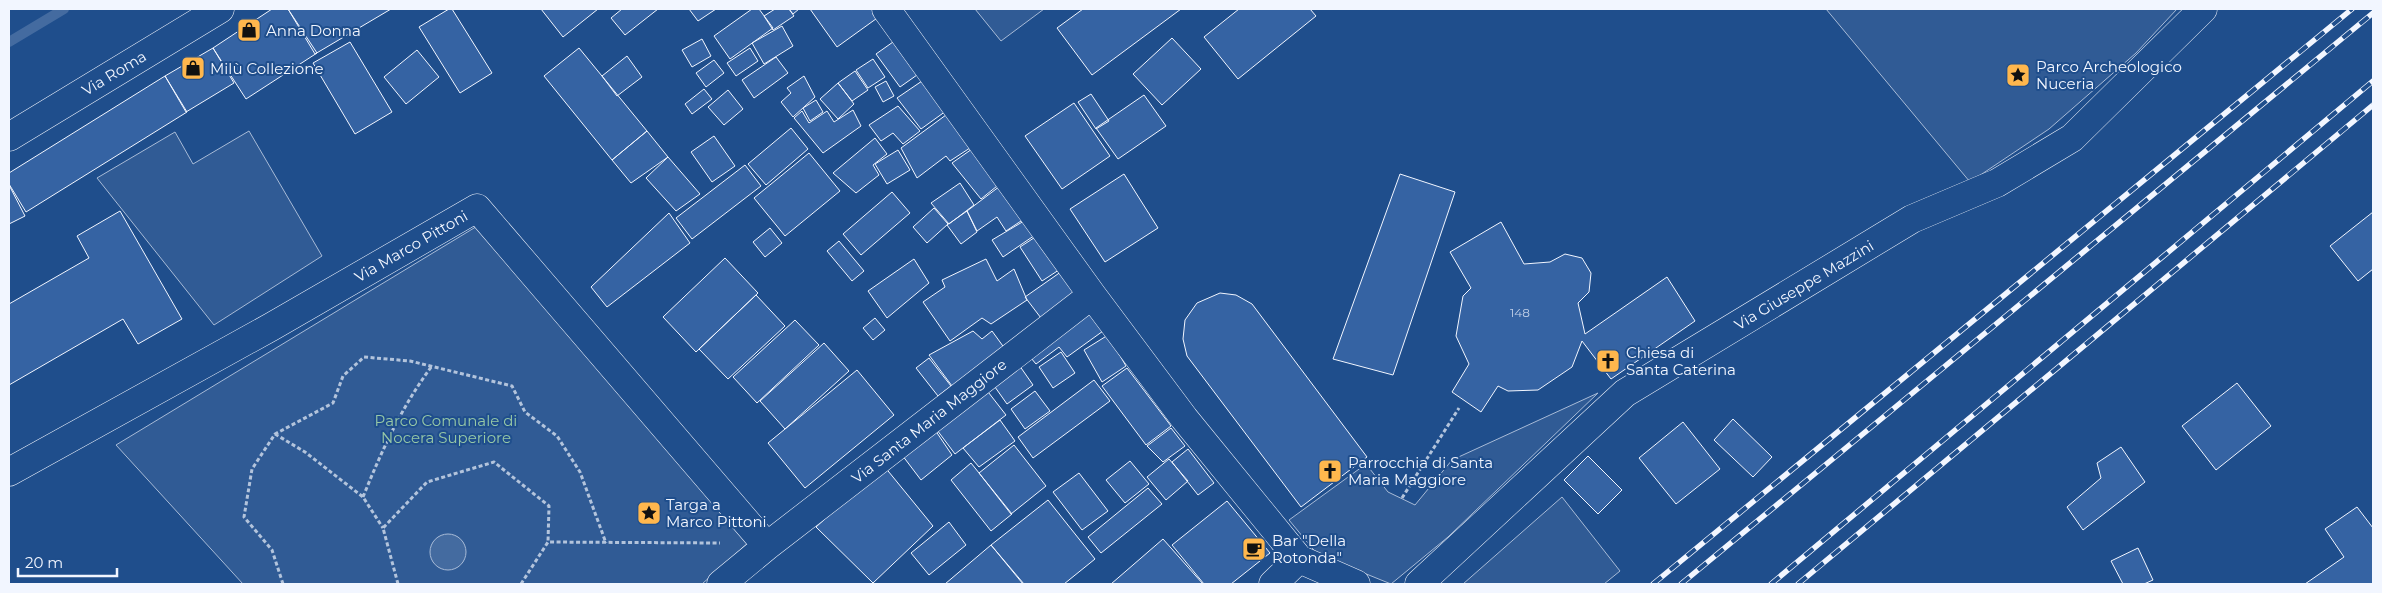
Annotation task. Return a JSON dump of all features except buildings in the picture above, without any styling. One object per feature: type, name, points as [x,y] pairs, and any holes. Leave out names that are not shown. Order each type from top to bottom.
[{"type":"street","name":"Via Roma","points":[[9,137],[220,9]]},
{"type":"street","points":[[886,9],[1092,295],[1184,418],[1299,559],[1356,584]]},
{"type":"street","name":"Via Giuseppe Mazzini","points":[[1419,584],[1625,393],[1912,219],[1997,183],[2072,138],[2203,9]]},
{"type":"street","name":"Via Marco Pittoni","points":[[9,472],[271,327],[477,208],[767,546]]},
{"type":"street","name":"Via Santa Maria Maggiore","points":[[767,546],[1092,295]]},
{"type":"street","points":[[721,584],[767,546]]},
{"type":"street","points":[[1273,584],[1299,559]]},
{"type":"path","points":[[283,584],[272,550],[244,517],[252,469],[275,434],[333,403],[343,376],[364,357],[432,366],[512,386],[525,412],[557,436],[580,472],[606,543]]},
{"type":"path","points":[[363,497],[380,453],[407,402],[432,366]]},
{"type":"path","points":[[1402,498],[1459,408]]},
{"type":"path","points":[[275,434],[305,452],[363,497],[384,528],[398,584]]},
{"type":"path","points":[[384,528],[427,482],[494,462],[549,506],[548,542],[521,584]]},
{"type":"path","points":[[548,542],[729,543]]},
{"type":"shaded area","points":[[975,9],[1044,9],[1001,41]]},
{"type":"shaded area","points":[[1826,9],[2177,9],[2136,53],[2049,129],[1970,182]]},
{"type":"shaded area","points":[[249,131],[322,256],[214,325],[97,178],[175,132],[193,164]]},
{"type":"shaded area","name":"Parco Comunale di Nocera Superiore","points":[[479,225],[749,542],[702,584],[243,584],[116,445]]},
{"type":"shaded area","points":[[1598,393],[1448,537],[1391,584],[1317,554],[1289,520],[1366,464],[1388,492],[1415,505],[1452,460]]},
{"type":"shaded area","points":[[1562,497],[1620,571],[1604,584],[1463,584]]},
{"type":"shaded area","points":[[448,534],[461,539],[466,552],[461,565],[448,570],[435,565],[430,552],[435,539]]},
{"type":"waterway","points":[[9,42],[64,9]]},
{"type":"railway","points":[[1653,584],[2352,9]]},
{"type":"railway","points":[[1681,584],[2373,13]]},
{"type":"railway","points":[[1771,584],[2373,81]]},
{"type":"railway","points":[[1798,584],[2373,105]]},
{"type":"place","name":"Anna Donna","points":[[249,30]]},
{"type":"place","name":"Milù Collezione","points":[[193,68]]},
{"type":"place","name":"Parco Archeologico Nuceria","points":[[2018,75]]},
{"type":"place","name":"Chiesa di Santa Caterina","points":[[1608,361]]},
{"type":"place","name":"Parrocchia di Santa Maria Maggiore","points":[[1330,471]]},
{"type":"place","name":"Targa a Marco Pittoni","points":[[649,513]]},
{"type":"place","name":"Bar \"Della Rotonda\"","points":[[1254,549]]}]
